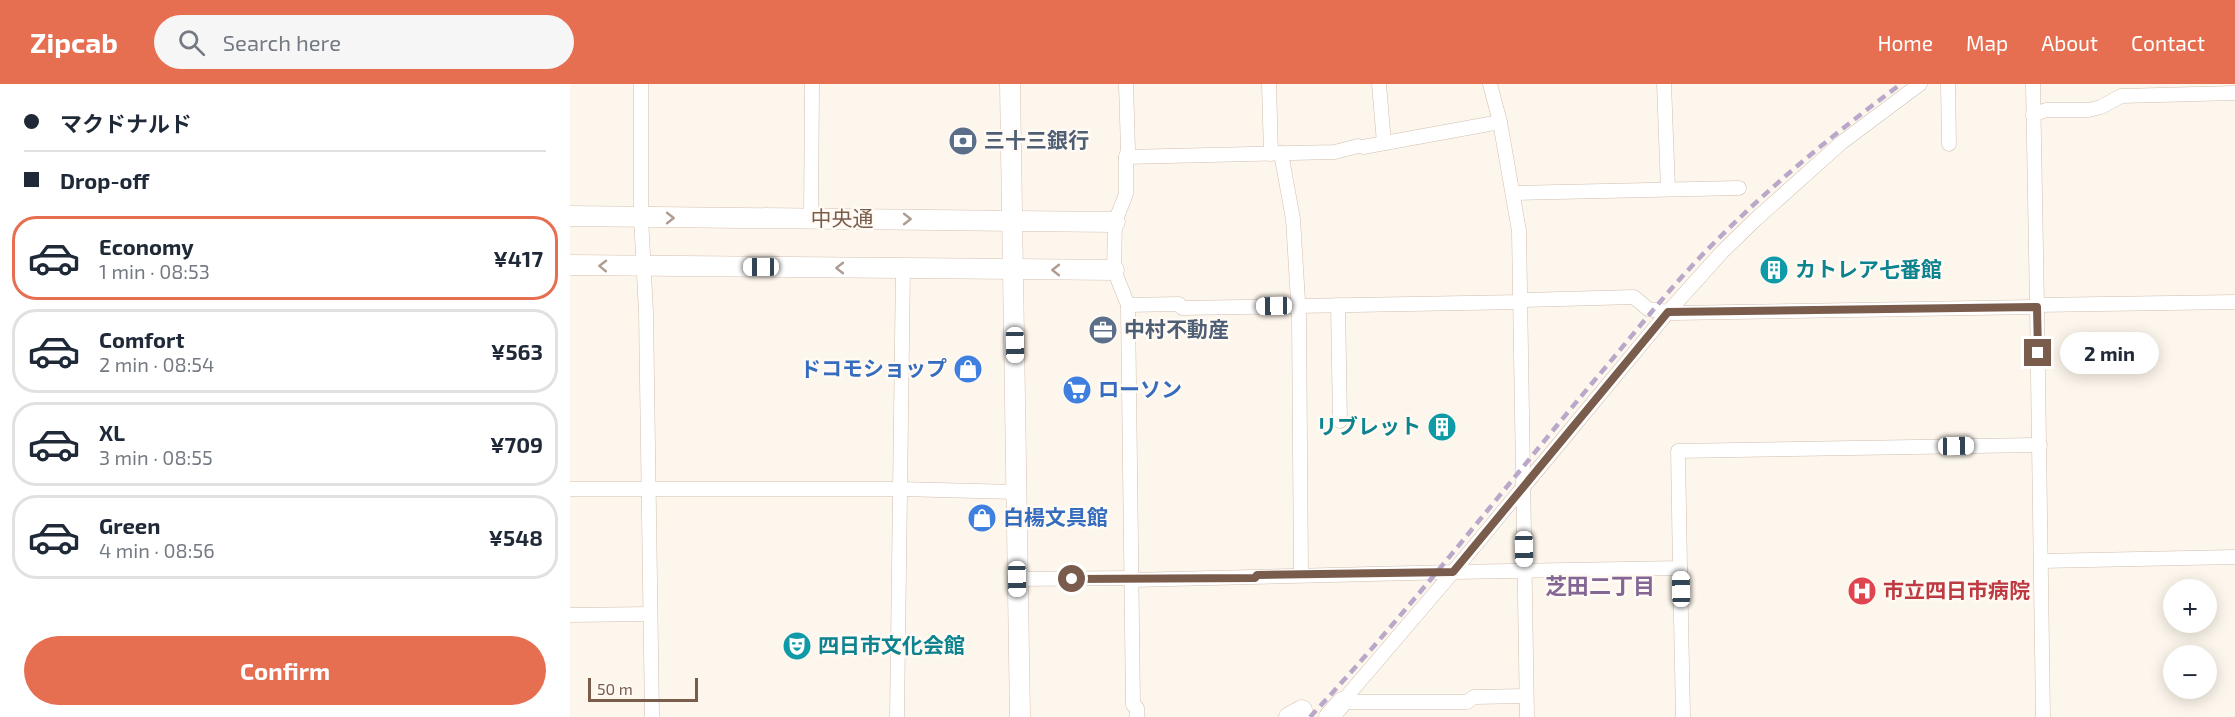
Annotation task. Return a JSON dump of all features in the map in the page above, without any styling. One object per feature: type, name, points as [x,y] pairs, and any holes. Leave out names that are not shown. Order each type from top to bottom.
[{"type":"street","points":[[641,84],[641,217],[652,717]]},
{"type":"street","points":[[811,219],[812,84]]},
{"type":"street","points":[[1010,84],[1020,717]]},
{"type":"street","points":[[1126,84],[1128,150],[1126,194],[1115,222],[1114,270],[1128,305],[1133,705],[1137,708],[1137,717]]},
{"type":"street","points":[[1269,84],[1276,154],[1293,219],[1299,317],[1301,575]]},
{"type":"street","points":[[1379,84],[1384,143]]},
{"type":"street","points":[[1490,84],[1500,122],[1519,231],[1527,717]]},
{"type":"street","points":[[1664,84],[1668,189]]},
{"type":"street","points":[[1335,710],[1453,572],[1668,312],[1722,252],[1841,143],[1920,84]]},
{"type":"street","points":[[1948,84],[1949,144]]},
{"type":"street","points":[[2033,84],[2043,717]]},
{"type":"street","points":[[2033,115],[2046,110],[2089,110],[2101,107],[2121,96],[2192,89],[2235,93]]},
{"type":"street","points":[[1126,157],[1335,152],[1500,122]]},
{"type":"street","points":[[1513,193],[1739,188]]},
{"type":"street","name":"中央通","points":[[570,216],[1115,222]]},
{"type":"street","points":[[570,265],[1114,270]]},
{"type":"street","points":[[897,717],[903,268]]},
{"type":"street","points":[[1128,305],[1179,304],[1182,308],[1634,297],[1648,309],[1668,312],[2235,302]]},
{"type":"street","points":[[1338,305],[1340,421]]},
{"type":"street","points":[[1683,717],[1678,451],[2040,445]]},
{"type":"street","points":[[570,489],[900,489],[1016,492]]},
{"type":"street","points":[[2041,561],[2235,557]]},
{"type":"street","points":[[1017,579],[1255,578],[1257,575],[1680,568]]},
{"type":"street","points":[[570,615],[650,614]]},
{"type":"street","points":[[1335,710],[1467,702],[1474,697],[1526,696]]},
{"type":"street","points":[[1289,717],[1302,710],[1302,717]]},
{"type":"railway","points":[[1310,717],[1421,591],[1563,418],[1702,255],[1784,178],[1853,120],[1901,84]]},
{"type":"place","name":"三十三銀行","points":[[963,141]]},
{"type":"place","name":"カトレア七番館","points":[[1774,270]]},
{"type":"place","name":"中村不動産","points":[[1103,330]]},
{"type":"place","name":"ドコモショップ","points":[[968,369]]},
{"type":"place","name":"ローソン","points":[[1077,390]]},
{"type":"place","name":"リブレット","points":[[1442,427]]},
{"type":"place","name":"白楊文具館","points":[[982,518]]},
{"type":"place","name":"市立四日市病院","points":[[1862,591]]},
{"type":"place","name":"四日市文化会館","points":[[797,646]]},
{"type":"district","name":"芝田二丁目","points":[[1600,586]]},
{"type":"route","points":[[1072,579],[1255,578],[1257,575],[1453,572],[1668,312],[2037,307],[2038,353]]}]
